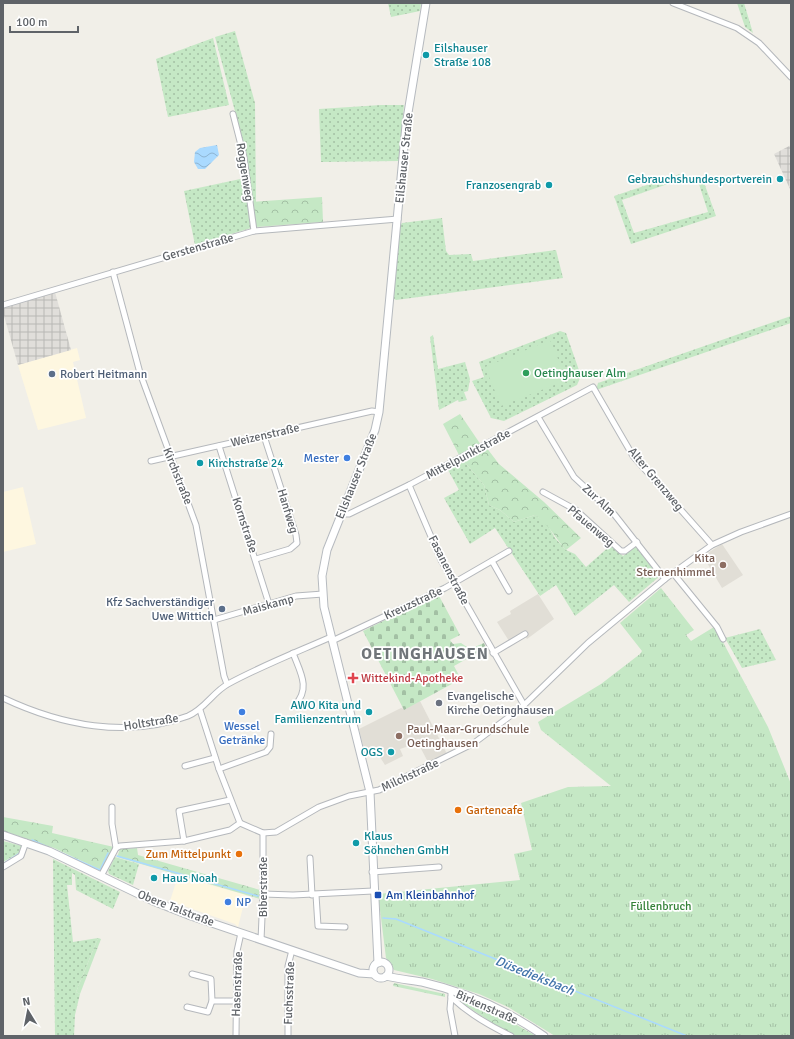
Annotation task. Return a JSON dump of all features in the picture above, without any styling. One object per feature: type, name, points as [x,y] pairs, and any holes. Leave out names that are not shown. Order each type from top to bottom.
[{"type":"street","name":"Eilshauser Straße","points":[[377,967],[378,945],[372,872],[370,792],[331,639],[323,594],[324,562],[341,514],[375,430],[379,412],[406,125],[426,3]]},
{"type":"street","points":[[673,3],[737,28],[759,43],[791,77]]},
{"type":"street","name":"Roggenweg","points":[[233,114],[244,157],[254,231]]},
{"type":"street","name":"Gerstenstraße","points":[[3,305],[254,231],[398,219]]},
{"type":"street","name":"Kirchstraße","points":[[113,272],[140,373],[196,525],[227,684]]},
{"type":"street","name":"Mittelpunktstraße","points":[[341,514],[349,514],[409,485],[593,388]]},
{"type":"street","name":"Alter Grenzweg","points":[[593,388],[633,456],[712,545]]},
{"type":"street","name":"Weizenstraße","points":[[151,461],[372,411],[379,412]]},
{"type":"street","name":"Zur Alm","points":[[538,417],[574,477],[614,514],[665,579]]},
{"type":"street","name":"Hanfweg","points":[[256,559],[290,549],[297,543],[264,436]]},
{"type":"street","name":"Kornstraße","points":[[219,446],[269,604]]},
{"type":"street","name":"Fasanenstraße","points":[[409,485],[441,560],[524,705]]},
{"type":"street","name":"Pfauenweg","points":[[543,492],[576,510],[621,551],[626,551],[637,542]]},
{"type":"street","name":"Milchstraße","points":[[263,833],[281,830],[319,807],[331,802],[379,790],[474,743],[524,705],[588,643],[673,573],[712,545],[741,532],[791,514]]},
{"type":"street","name":"Kreuzstraße","points":[[331,639],[454,584],[509,551]]},
{"type":"street","points":[[492,561],[509,591]]},
{"type":"street","points":[[673,573],[717,627],[723,639]]},
{"type":"street","name":"Maiskamp","points":[[214,620],[296,596],[323,594]]},
{"type":"street","points":[[493,653],[525,634]]},
{"type":"street","name":"Holtstraße","points":[[3,698],[29,710],[56,719],[87,726],[111,728],[166,722],[189,716],[200,710],[227,684],[293,653],[331,639]]},
{"type":"street","points":[[293,653],[304,688],[302,696],[295,705]]},
{"type":"street","points":[[200,710],[215,758],[240,823],[263,833]]},
{"type":"street","points":[[219,769],[266,752],[270,746],[271,734]]},
{"type":"street","points":[[185,766],[215,758]]},
{"type":"street","points":[[184,841],[179,812],[230,800]]},
{"type":"street","points":[[101,876],[116,848],[112,824],[112,807]]},
{"type":"street","points":[[116,848],[125,845],[184,841],[230,830],[240,823]]},
{"type":"street","name":"Biberstraße","points":[[261,940],[263,833]]},
{"type":"street","name":"Obere Talstraße","points":[[3,835],[26,842],[67,859],[153,901],[241,933],[354,969],[377,967],[379,978],[387,973]]},
{"type":"street","points":[[3,866],[21,856],[26,842]]},
{"type":"street","points":[[310,858],[318,926],[345,927]]},
{"type":"street","points":[[372,872],[439,867]]},
{"type":"street","points":[[263,894],[314,895],[374,891]]},
{"type":"street","name":"Hasenstraße","points":[[236,1036],[236,951],[241,933]]},
{"type":"street","name":"Fuchsstraße","points":[[288,1036],[288,966],[292,950]]},
{"type":"street","points":[[377,967],[387,965],[387,973]]},
{"type":"street","name":"Birkenstraße","points":[[387,973],[500,1010],[544,1036]]},
{"type":"street","points":[[187,1007],[208,1012],[212,1001],[211,979],[192,974]]},
{"type":"street","points":[[451,994],[450,1009],[455,1036]]},
{"type":"street","name":"Birkenstraße","points":[[451,994],[500,1031],[511,1036]]},
{"type":"street","points":[[212,1001],[236,1001]]},
{"type":"shaded area","points":[[791,145],[791,189],[790,189],[774,154]]},
{"type":"shaded area","points":[[55,292],[71,350],[18,365],[3,312],[3,307]]},
{"type":"shaded area","points":[[77,348],[80,360],[73,362],[86,418],[38,430],[18,365]]},
{"type":"shaded area","points":[[23,487],[36,544],[3,552],[3,492]]},
{"type":"shaded area","name":"Kita Sternenhimmel","points":[[722,544],[743,575],[722,588],[703,556]]},
{"type":"shaded area","points":[[538,594],[554,619],[527,639],[523,633],[509,641],[497,622],[511,614],[510,611]]},
{"type":"shaded area","name":"Paul-Maar-Grundschule Oetinghausen","points":[[420,701],[447,754],[428,762],[418,743],[400,749],[403,756],[385,765],[378,754],[366,757],[359,729],[401,708],[404,709]]},
{"type":"shaded area","points":[[178,876],[246,895],[238,927],[235,924],[170,901]]},
{"type":"green space","points":[[388,3],[421,3],[420,11],[391,17]]},
{"type":"green space","points":[[737,3],[744,3],[753,33],[745,27]]},
{"type":"green space","points":[[235,31],[255,103],[256,202],[252,202],[247,156],[215,37]]},
{"type":"green space","points":[[213,38],[229,105],[168,117],[156,59]]},
{"type":"green space","points":[[404,105],[399,161],[321,162],[319,109]]},
{"type":"green space","points":[[680,174],[679,180],[622,200],[634,233],[708,212],[697,178],[702,177],[716,216],[631,244],[614,196]]},
{"type":"green space","points":[[245,178],[251,228],[195,245],[184,191]]},
{"type":"green space","points":[[322,197],[323,222],[256,227],[252,202]]},
{"type":"green space","points":[[442,218],[446,251],[449,255],[471,254],[473,261],[556,250],[563,278],[396,300],[393,298],[400,226],[402,223]]},
{"type":"green space","points":[[791,316],[791,323],[596,390],[598,383]]},
{"type":"green space","points":[[560,331],[566,333],[581,376],[577,385],[504,421],[491,418],[472,381],[484,377],[479,362]]},
{"type":"green space","points":[[433,335],[438,369],[465,362],[470,379],[468,391],[464,392],[467,400],[459,402],[458,400],[439,410],[430,337]]},
{"type":"green space","name":"Oetinghauser Alm","points":[[550,340],[567,380],[501,406],[485,367]]},
{"type":"green space","points":[[460,414],[481,445],[460,457],[443,424]]},
{"type":"green space","points":[[486,447],[499,464],[544,502],[581,538],[566,550],[548,527],[535,515],[514,522],[500,510],[489,505],[484,485],[463,460]]},
{"type":"green space","points":[[463,460],[484,485],[489,505],[500,510],[514,522],[535,515],[546,522],[555,538],[566,550],[575,554],[586,567],[611,545],[623,556],[636,546],[660,576],[629,602],[614,585],[575,616],[556,585],[540,596],[495,528],[470,544],[444,498],[459,490],[447,468]]},
{"type":"green space","name":"Füllenbruch","points":[[661,588],[694,630],[686,635],[691,641],[714,627],[716,629],[768,727],[791,784],[791,1036],[555,1036],[508,1007],[479,994],[432,979],[394,970],[386,958],[378,894],[520,880],[514,854],[532,850],[521,803],[568,787],[611,786],[541,730],[538,722],[601,684],[640,654],[642,651],[620,623]]},
{"type":"green space","points":[[438,594],[460,635],[450,640],[453,644],[461,643],[470,649],[484,643],[486,648],[454,666],[461,679],[404,710],[363,631]]},
{"type":"green space","points":[[760,629],[776,660],[742,668],[725,638]]},
{"type":"green space","points":[[3,817],[53,826],[52,833],[114,847],[101,870],[54,848],[3,831]]},
{"type":"green space","points":[[3,841],[22,846],[19,853],[3,862]]},
{"type":"green space","points":[[137,848],[138,855],[260,890],[260,899],[117,857],[120,849]]},
{"type":"green space","points":[[115,857],[139,864],[133,885],[109,874],[108,871]]},
{"type":"green space","points":[[53,859],[120,892],[113,909],[76,890],[75,875],[72,873],[72,885],[67,885],[73,942],[98,938],[76,992],[80,994],[75,1015],[74,1036],[55,1036]]},
{"type":"green space","points":[[98,938],[101,939],[80,994],[76,992]]},
{"type":"green space","points":[[394,983],[445,994],[445,997],[393,986]]},
{"type":"green space","points":[[458,998],[494,1012],[536,1036],[516,1036],[500,1028],[459,1001]]},
{"type":"water","points":[[217,145],[219,155],[205,169],[198,169],[194,162],[195,152],[200,148]]},
{"type":"waterway","name":"Düsedieksbach","points":[[32,840],[100,870],[108,853]]},
{"type":"waterway","name":"Düsedieksbach","points":[[3,864],[20,853]]},
{"type":"waterway","name":"Düsedieksbach","points":[[117,856],[258,896]]},
{"type":"waterway","name":"Düsedieksbach","points":[[383,918],[396,919],[687,1036]]},
{"type":"place","name":"Eilshauser Straße 108","points":[[426,55]]},
{"type":"place","name":"Gebrauchshundesportverein","points":[[780,179]]},
{"type":"place","name":"Franzosengrab","points":[[549,185]]},
{"type":"place","name":"Oetinghauser Alm","points":[[526,373]]},
{"type":"place","name":"Robert Heitmann","points":[[52,374]]},
{"type":"place","name":"Mester","points":[[347,458]]},
{"type":"place","name":"Kirchstraße 24","points":[[200,463]]},
{"type":"place","name":"Kita Sternenhimmel","points":[[723,565]]},
{"type":"place","name":"Kfz Sachverständiger Uwe Wittich","points":[[222,609]]},
{"type":"place","name":"Wittekind-Apotheke","points":[[353,678]]},
{"type":"place","name":"Evangelische Kirche Oetinghausen","points":[[439,703]]},
{"type":"place","name":"Wessel Getränke","points":[[242,712]]},
{"type":"place","name":"AWO Kita und Familienzentrum","points":[[369,712]]},
{"type":"place","name":"Paul-Maar-Grundschule Oetinghausen","points":[[399,736]]},
{"type":"place","name":"OGS","points":[[391,752]]},
{"type":"place","name":"Gartencafe","points":[[458,810]]},
{"type":"place","name":"Klaus Söhnchen GmbH","points":[[356,843]]},
{"type":"place","name":"Zum Mittelpunkt","points":[[239,854]]},
{"type":"place","name":"Haus Noah","points":[[154,878]]},
{"type":"place","name":"Am Kleinbahnhof","points":[[378,895]]},
{"type":"place","name":"NP","points":[[228,902]]},
{"type":"district","name":"OETINGHAUSEN","points":[[425,653]]}]
